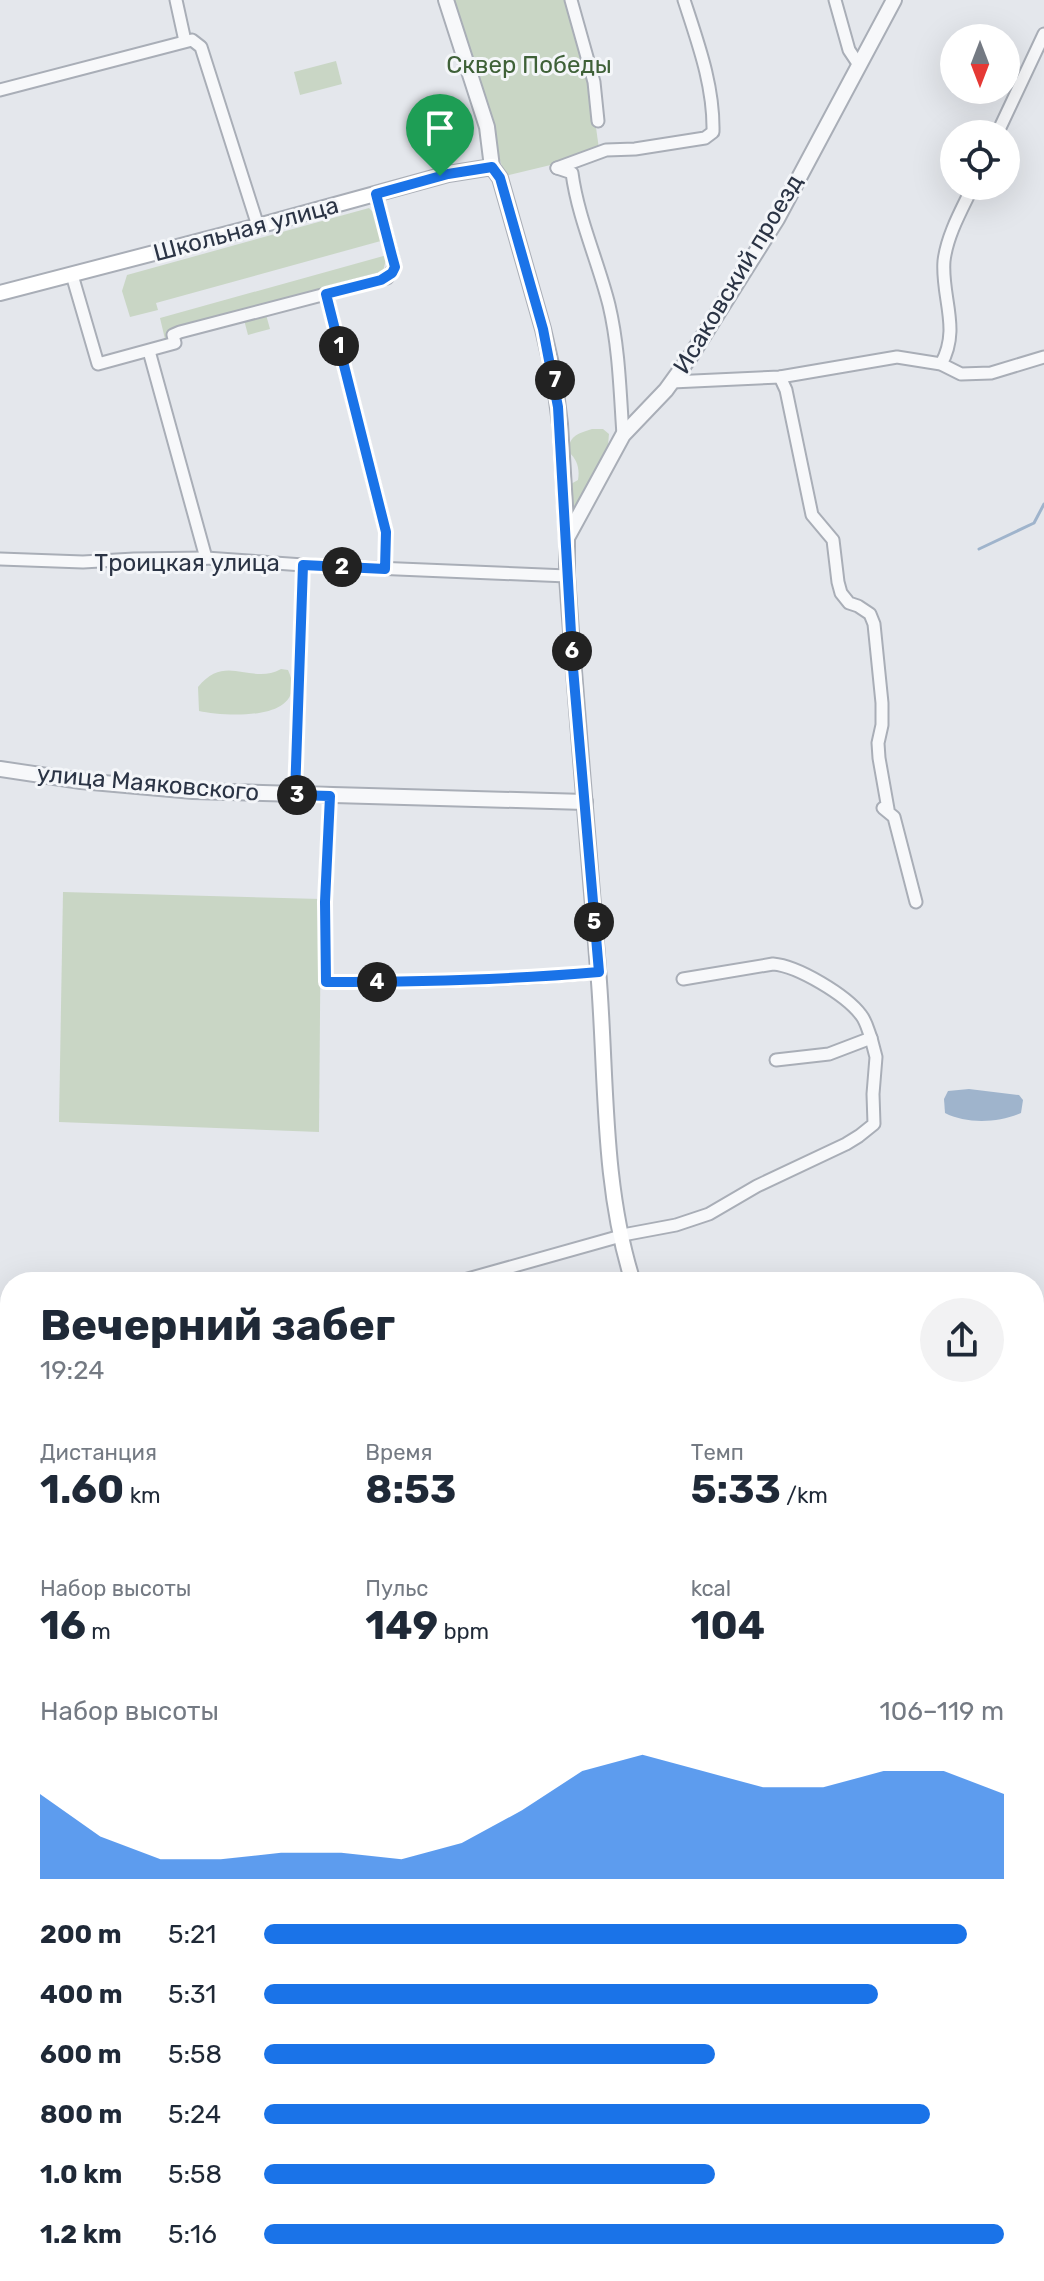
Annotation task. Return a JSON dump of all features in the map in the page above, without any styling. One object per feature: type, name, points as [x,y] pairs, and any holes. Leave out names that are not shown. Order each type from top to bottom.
[{"type":"main road","name":"Школьная улица","points":[[0,293],[448,174],[492,167]]},
{"type":"main road","points":[[492,167],[500,178],[511,215],[553,373],[560,424],[567,576],[599,972],[609,1150],[621,1236],[630,1272]]},
{"type":"street","points":[[176,0],[188,41]]},
{"type":"street","points":[[446,0],[487,127],[492,167]]},
{"type":"street","points":[[571,0],[594,82],[598,121]]},
{"type":"street","points":[[623,435],[609,305],[577,200],[572,173],[557,168],[606,150],[635,149],[705,138],[713,132],[714,111],[703,59],[684,0]]},
{"type":"street","points":[[835,0],[849,50],[859,65]]},
{"type":"street","name":"Исаковский проезд","points":[[567,538],[623,435],[672,382],[692,354],[777,219],[894,0]]},
{"type":"street","points":[[1004,120],[1044,34]]},
{"type":"street","points":[[0,90],[188,41],[201,47],[258,226]]},
{"type":"street","points":[[72,275],[98,364],[149,351],[175,343],[173,335],[180,332],[381,280],[392,273],[395,267],[376,194]]},
{"type":"street","points":[[941,364],[947,353],[952,327],[944,259],[966,200]]},
{"type":"street","points":[[326,294],[386,532],[385,569]]},
{"type":"street","points":[[149,351],[206,558]]},
{"type":"street","points":[[672,382],[780,377],[897,357],[941,364],[961,374],[991,373],[1044,357]]},
{"type":"street","points":[[780,377],[786,390],[812,515],[833,540],[841,593],[849,603],[870,614],[874,624],[882,703],[879,758],[888,809],[883,808],[894,817],[916,902]]},
{"type":"street","name":"Троицкая улица","points":[[0,559],[83,562],[206,558],[567,576]]},
{"type":"street","points":[[295,795],[303,565]]},
{"type":"street","name":"улица Маяковского","points":[[0,769],[152,788],[585,802]]},
{"type":"street","points":[[330,796],[325,902],[326,982],[420,982],[599,972]]},
{"type":"street","points":[[493,1272],[709,1214],[757,1186],[859,1136],[874,1124],[876,1057],[864,1018],[852,1004],[797,969],[784,965],[773,964],[683,979]]},
{"type":"street","points":[[776,1060],[829,1054],[871,1038]]},
{"type":"green space","name":"Сквер Победы","points":[[450,0],[568,0],[588,70],[599,149],[559,163],[505,176]]},
{"type":"green space","points":[[336,61],[342,84],[300,95],[294,72]]},
{"type":"green space","points":[[369,208],[384,223],[388,239],[156,303],[158,310],[130,317],[122,291],[127,275]]},
{"type":"green space","points":[[387,255],[381,280],[265,311],[270,329],[248,335],[243,316],[165,339],[160,318]]},
{"type":"green space","points":[[592,429],[603,429],[609,434],[608,445],[573,512],[570,512],[569,485],[578,480],[579,472],[569,452],[570,442],[575,436]]},
{"type":"green space","points":[[229,670],[259,674],[288,670],[292,687],[288,699],[278,707],[245,714],[199,711],[198,687],[208,677]]},
{"type":"green space","points":[[63,892],[321,899],[319,1132],[59,1122]]},
{"type":"water","points":[[969,1089],[1019,1095],[1023,1100],[1021,1113],[983,1121],[945,1113],[944,1099],[948,1091]]},
{"type":"waterway","points":[[979,549],[1034,523],[1044,504]]},
{"type":"route","points":[[492,167],[500,178],[553,373],[560,424],[573,668],[599,972],[420,982],[326,982],[325,902],[330,796],[295,795],[303,565],[385,569],[386,532],[326,294],[387,278],[395,267],[376,194],[440,176],[492,167]]}]
